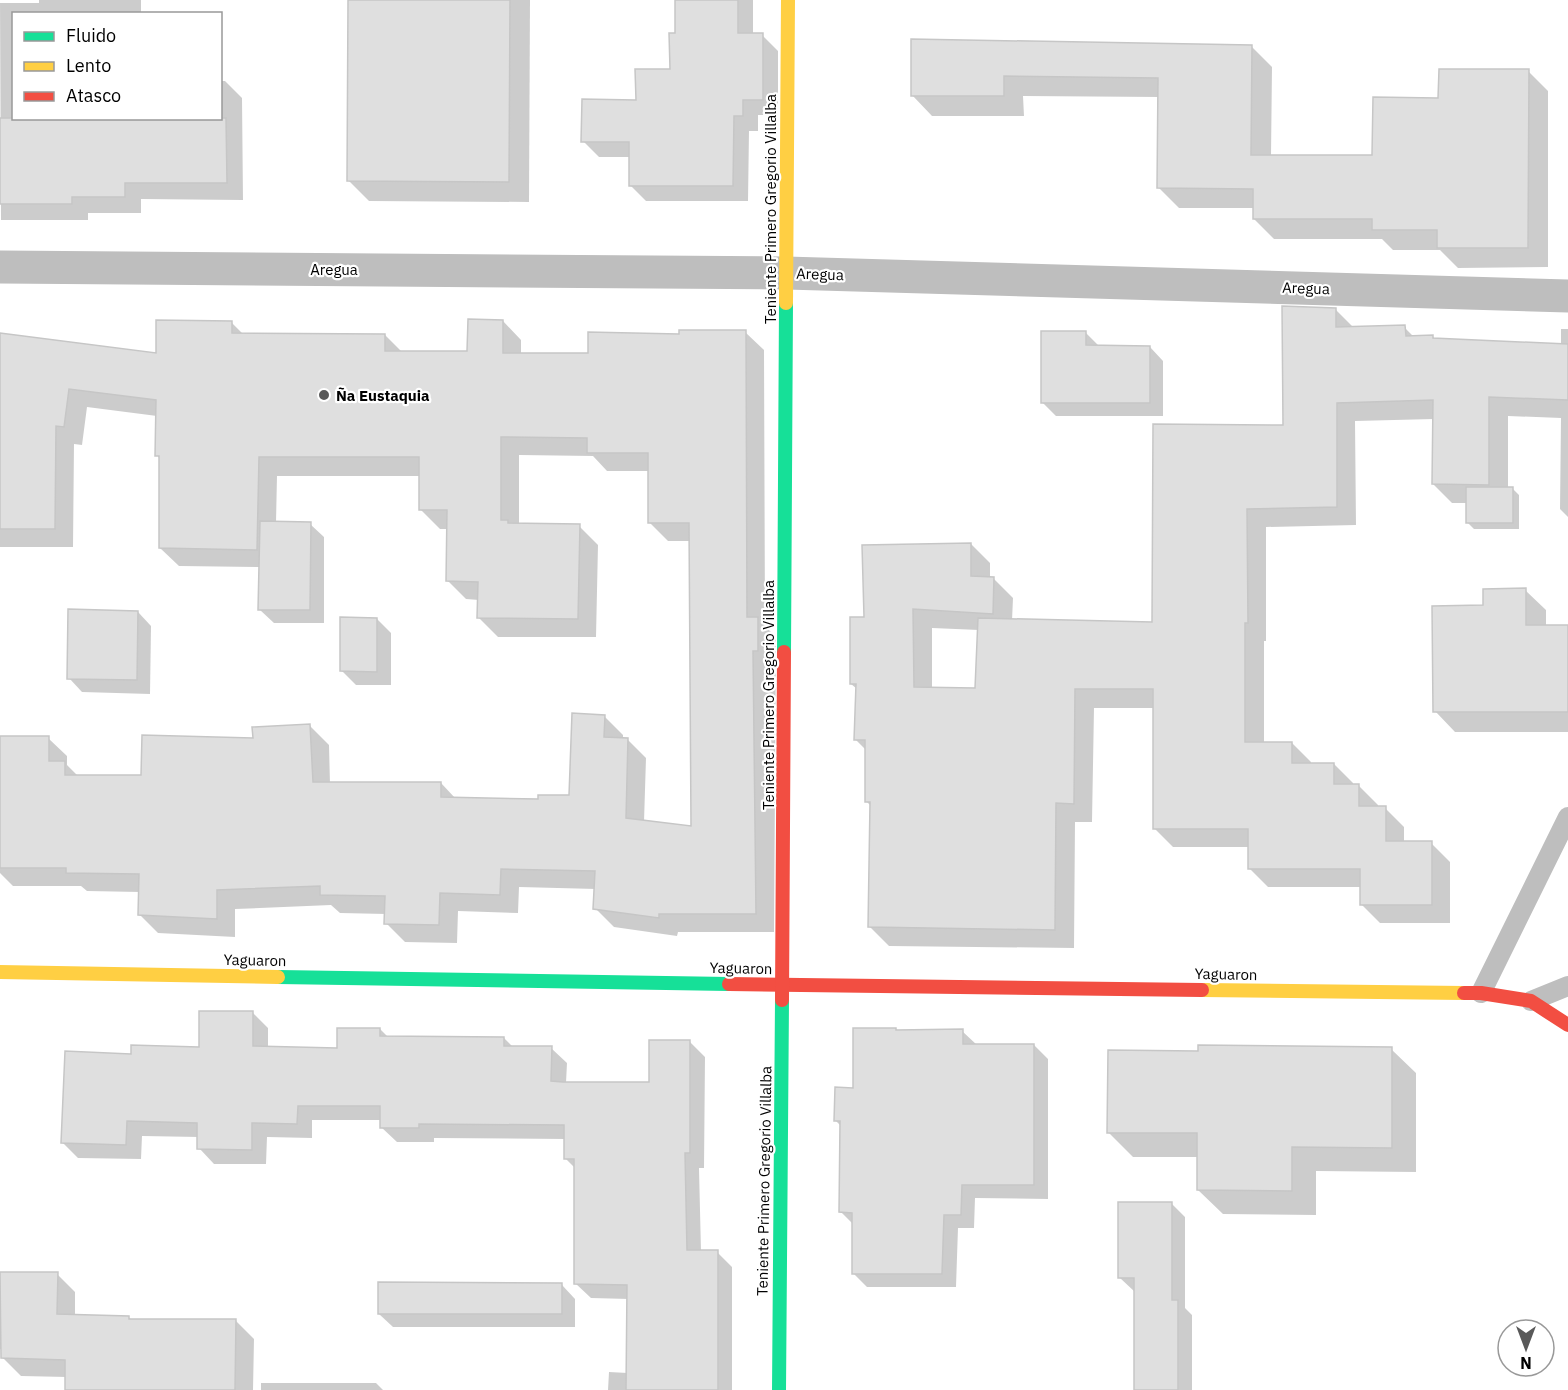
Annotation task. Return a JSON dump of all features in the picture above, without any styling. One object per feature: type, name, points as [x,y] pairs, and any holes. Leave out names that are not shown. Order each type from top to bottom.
[{"type":"street","name":"Teniente Primero Gregorio Villalba","points":[[779,1390],[788,0]]},
{"type":"street","name":"Aregua","points":[[0,267],[786,273],[1568,296]]},
{"type":"street","name":"Yaguaron","points":[[0,972],[783,985],[1481,993],[1531,1001]]},
{"type":"street","points":[[1531,1001],[1568,1025]]},
{"type":"lane","points":[[1481,993],[1568,817]]},
{"type":"lane","points":[[1531,1001],[1568,986]]},
{"type":"building","points":[[348,0],[510,0],[509,182],[347,181]]},
{"type":"building","points":[[675,0],[738,0],[738,33],[763,33],[763,100],[743,100],[743,116],[734,116],[733,186],[629,186],[629,142],[581,142],[582,99],[636,100],[635,69],[670,69],[669,33],[675,33]]},
{"type":"building","points":[[911,39],[1252,45],[1251,155],[1372,155],[1373,97],[1438,98],[1439,69],[1529,69],[1528,248],[1437,248],[1437,230],[1372,230],[1372,219],[1253,219],[1253,189],[1157,188],[1158,78],[1004,76],[1004,96],[911,96]]},
{"type":"building","points":[[0,118],[12,118],[12,120],[222,120],[226,118],[227,183],[125,183],[125,197],[72,197],[72,204],[0,204]]},
{"type":"building","points":[[1282,306],[1336,308],[1336,327],[1405,325],[1406,336],[1433,335],[1433,338],[1568,344],[1568,400],[1489,397],[1489,485],[1432,484],[1433,400],[1337,403],[1337,507],[1247,509],[1248,623],[1245,623],[1245,742],[1292,742],[1292,763],[1334,763],[1334,784],[1359,784],[1359,806],[1386,806],[1386,841],[1432,841],[1432,905],[1360,905],[1360,869],[1248,869],[1248,829],[1153,829],[1153,689],[1075,689],[1074,804],[1056,803],[1055,930],[868,927],[870,802],[865,802],[865,740],[854,740],[856,684],[850,684],[850,617],[864,617],[862,545],[971,543],[971,576],[994,577],[993,614],[913,609],[914,687],[975,688],[978,618],[1152,622],[1153,424],[1283,425]]},
{"type":"building","points":[[468,319],[503,320],[503,353],[588,353],[588,332],[679,334],[679,330],[746,330],[747,617],[758,617],[758,651],[753,651],[756,914],[659,914],[659,918],[593,909],[595,871],[501,869],[500,895],[440,893],[439,925],[384,924],[385,896],[320,895],[320,886],[217,890],[217,919],[138,915],[139,874],[66,873],[66,868],[0,868],[0,736],[49,736],[49,761],[65,761],[65,775],[141,775],[142,735],[253,738],[252,727],[310,724],[313,782],[441,782],[441,797],[538,799],[538,795],[569,795],[572,713],[605,715],[604,737],[628,738],[626,818],[691,826],[689,523],[648,523],[648,453],[587,453],[587,438],[501,437],[501,520],[508,520],[508,523],[580,524],[578,619],[477,618],[478,582],[446,581],[447,510],[419,510],[419,457],[259,457],[257,550],[159,548],[159,456],[155,456],[156,400],[69,389],[64,427],[56,426],[55,529],[0,529],[0,333],[156,353],[156,320],[232,321],[232,333],[385,334],[385,351],[467,351]]},
{"type":"building","points":[[1041,331],[1086,331],[1086,345],[1150,346],[1150,403],[1041,403]]},
{"type":"building","points":[[1466,487],[1513,487],[1513,523],[1466,523]]},
{"type":"building","points":[[260,521],[311,522],[310,610],[258,610]]},
{"type":"building","points":[[1526,588],[1526,625],[1568,625],[1568,712],[1433,712],[1432,606],[1483,605],[1483,589]]},
{"type":"building","points":[[68,609],[138,611],[137,680],[67,679]]},
{"type":"building","points":[[340,617],[377,618],[377,672],[340,671]]},
{"type":"building","points":[[199,1011],[253,1011],[253,1046],[337,1048],[337,1028],[380,1028],[380,1036],[504,1037],[504,1046],[552,1046],[551,1081],[563,1082],[649,1082],[649,1040],[690,1040],[690,1153],[685,1153],[687,1250],[718,1250],[718,1390],[626,1390],[627,1285],[574,1284],[574,1159],[564,1159],[564,1125],[419,1124],[419,1128],[380,1128],[380,1106],[298,1106],[297,1124],[252,1123],[252,1150],[197,1149],[197,1123],[127,1121],[126,1145],[61,1143],[65,1051],[131,1054],[131,1045],[199,1047]]},
{"type":"building","points":[[853,1028],[963,1029],[963,1044],[1034,1044],[1034,1185],[962,1185],[961,1215],[944,1215],[942,1274],[852,1274],[852,1213],[839,1212],[840,1121],[834,1121],[835,1087],[853,1088]]},
{"type":"building","points":[[1198,1045],[1392,1047],[1392,1148],[1292,1147],[1292,1191],[1197,1190],[1197,1133],[1107,1133],[1108,1050],[1198,1051]]},
{"type":"building","points":[[1118,1202],[1172,1202],[1172,1300],[1178,1300],[1178,1390],[1134,1390],[1134,1278],[1118,1278]]},
{"type":"building","points":[[0,1272],[58,1272],[57,1314],[129,1316],[129,1319],[236,1319],[235,1390],[65,1390],[65,1360],[1,1358]]},
{"type":"building","points":[[378,1282],[562,1283],[562,1314],[378,1314]]},
{"type":"traffic: fast","points":[[784,652],[786,303]]},
{"type":"traffic: fast","points":[[278,977],[729,984]]},
{"type":"traffic: fast","points":[[779,1390],[782,1000]]},
{"type":"traffic: slow","points":[[786,303],[788,0]]},
{"type":"traffic: slow","points":[[0,972],[278,977]]},
{"type":"traffic: slow","points":[[1202,990],[1464,993]]},
{"type":"traffic: jam","points":[[782,1000],[784,652]]},
{"type":"traffic: jam","points":[[729,984],[1202,990]]},
{"type":"traffic: jam","points":[[1464,993],[1481,993],[1531,1001],[1568,1025]]},
{"type":"place","name":"Ña Eustaquia","points":[[324,395]]}]
